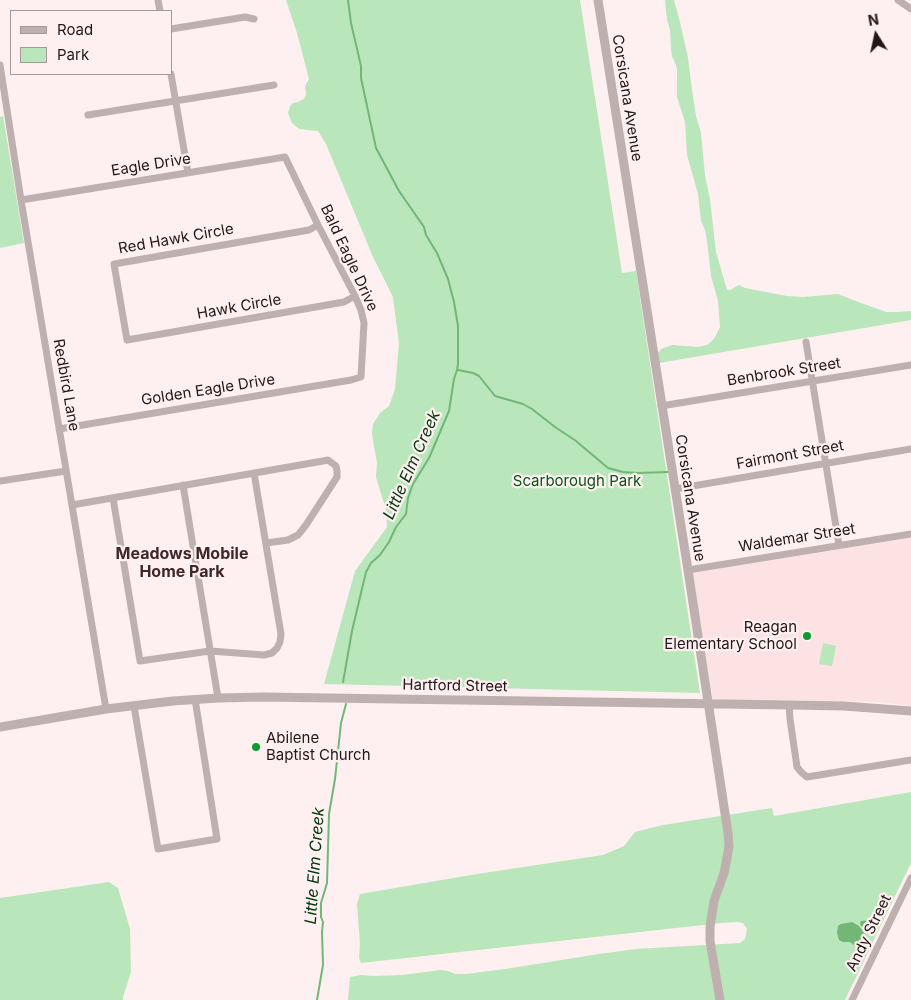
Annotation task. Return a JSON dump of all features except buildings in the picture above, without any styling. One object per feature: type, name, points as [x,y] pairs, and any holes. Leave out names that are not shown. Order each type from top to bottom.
[{"type":"street","name":"Corsicana Avenue","points":[[598,0],[688,570],[729,846],[724,873],[714,901],[710,927],[710,941],[720,1000]]},
{"type":"street","points":[[898,0],[911,9]]},
{"type":"street","points":[[172,29],[245,17],[254,19]]},
{"type":"street","name":"Redbird Lane","points":[[0,65],[106,709]]},
{"type":"street","points":[[170,75],[188,173]]},
{"type":"street","points":[[88,115],[274,85]]},
{"type":"street","name":"Eagle Drive","points":[[21,200],[285,157]]},
{"type":"street","name":"Bald Eagle Drive","points":[[285,157],[361,310],[364,323],[361,377]]},
{"type":"street","name":"Red Hawk Circle","points":[[126,340],[114,264],[309,230],[318,224]]},
{"type":"street","name":"Hawk Circle","points":[[126,340],[344,302],[355,296]]},
{"type":"street","points":[[806,342],[839,545]]},
{"type":"street","name":"Benbrook Street","points":[[661,406],[911,365]]},
{"type":"street","name":"Golden Eagle Drive","points":[[59,429],[361,377]]},
{"type":"street","name":"Fairmont Street","points":[[675,488],[911,449]]},
{"type":"street","points":[[72,505],[328,460],[336,466],[338,471],[337,477],[298,535],[288,540],[266,543]]},
{"type":"street","points":[[0,481],[66,471]]},
{"type":"street","points":[[113,498],[140,661],[210,651],[264,655],[272,653],[277,648],[280,642],[280,634],[254,473]]},
{"type":"street","points":[[183,485],[218,698]]},
{"type":"street","name":"Waldemar Street","points":[[688,570],[911,534]]},
{"type":"street","name":"Hartford Street","points":[[0,727],[106,709],[218,698],[349,698],[844,706],[911,711]]},
{"type":"street","points":[[134,706],[158,849],[217,839],[196,699]]},
{"type":"street","points":[[789,705],[797,767],[807,777],[911,760]]},
{"type":"street","name":"Andy Street","points":[[852,1000],[911,878]]},
{"type":"shaded area","name":"Reagan Elementary School","points":[[911,538],[911,706],[881,702],[713,700],[692,573]]},
{"type":"shaded area","points":[[873,913],[880,917],[874,933],[871,935],[860,923],[861,921],[870,920]]},
{"type":"shaded area","points":[[852,922],[859,926],[867,937],[868,943],[866,947],[857,948],[850,942],[839,940],[838,926]]},
{"type":"green space","name":"Scarborough Park","points":[[286,0],[580,0],[622,273],[636,271],[700,693],[324,684],[355,571],[387,527],[386,510],[376,477],[377,463],[372,434],[373,424],[380,413],[389,406],[395,389],[399,344],[393,297],[373,257],[326,144],[318,131],[299,129],[292,123],[288,113],[293,103],[304,99],[306,94],[305,86],[309,79]]},
{"type":"green space","points":[[665,0],[674,0],[688,58],[696,116],[701,133],[716,252],[727,290],[739,285],[745,288],[787,296],[803,297],[838,294],[886,312],[911,311],[911,320],[659,363],[658,353],[661,349],[672,345],[698,347],[707,345],[714,339],[720,327],[718,301],[711,276],[705,230],[701,221],[698,194],[687,155],[685,122],[677,97],[677,68],[672,56]]},
{"type":"green space","points":[[3,116],[24,243],[0,248],[0,117]]},
{"type":"green space","points":[[823,643],[836,646],[832,666],[819,664]]},
{"type":"green space","points":[[911,792],[911,863],[845,1000],[348,1000],[350,977],[361,975],[402,975],[441,970],[455,974],[466,974],[636,949],[740,943],[745,939],[747,929],[743,923],[721,923],[361,963],[359,958],[360,944],[357,904],[360,894],[603,855],[624,846],[635,832],[663,825],[772,808],[774,816]]},
{"type":"green space","points":[[109,882],[118,888],[130,929],[131,972],[123,1000],[0,1000],[0,898]]},
{"type":"waterway","name":"Little Elm Creek","points":[[343,682],[352,631],[366,572],[371,563],[380,555],[389,542],[396,527],[406,514],[408,498],[413,484],[429,458],[449,411],[458,364],[458,326],[448,279],[437,253],[426,235],[424,227],[399,191],[376,148],[361,78],[361,66],[351,23],[348,0]]},
{"type":"waterway","points":[[458,370],[479,376],[495,396],[523,404],[532,409],[576,441],[608,468],[637,473],[669,472]]},
{"type":"waterway","name":"Little Elm Creek","points":[[317,1000],[323,965],[321,903],[327,883],[329,814],[341,723],[346,704]]},
{"type":"place","name":"Reagan Elementary School","points":[[807,636]]},
{"type":"place","name":"Abilene Baptist Church","points":[[256,747]]},
{"type":"district","name":"Meadows Mobile Home Park","points":[[182,563]]}]
